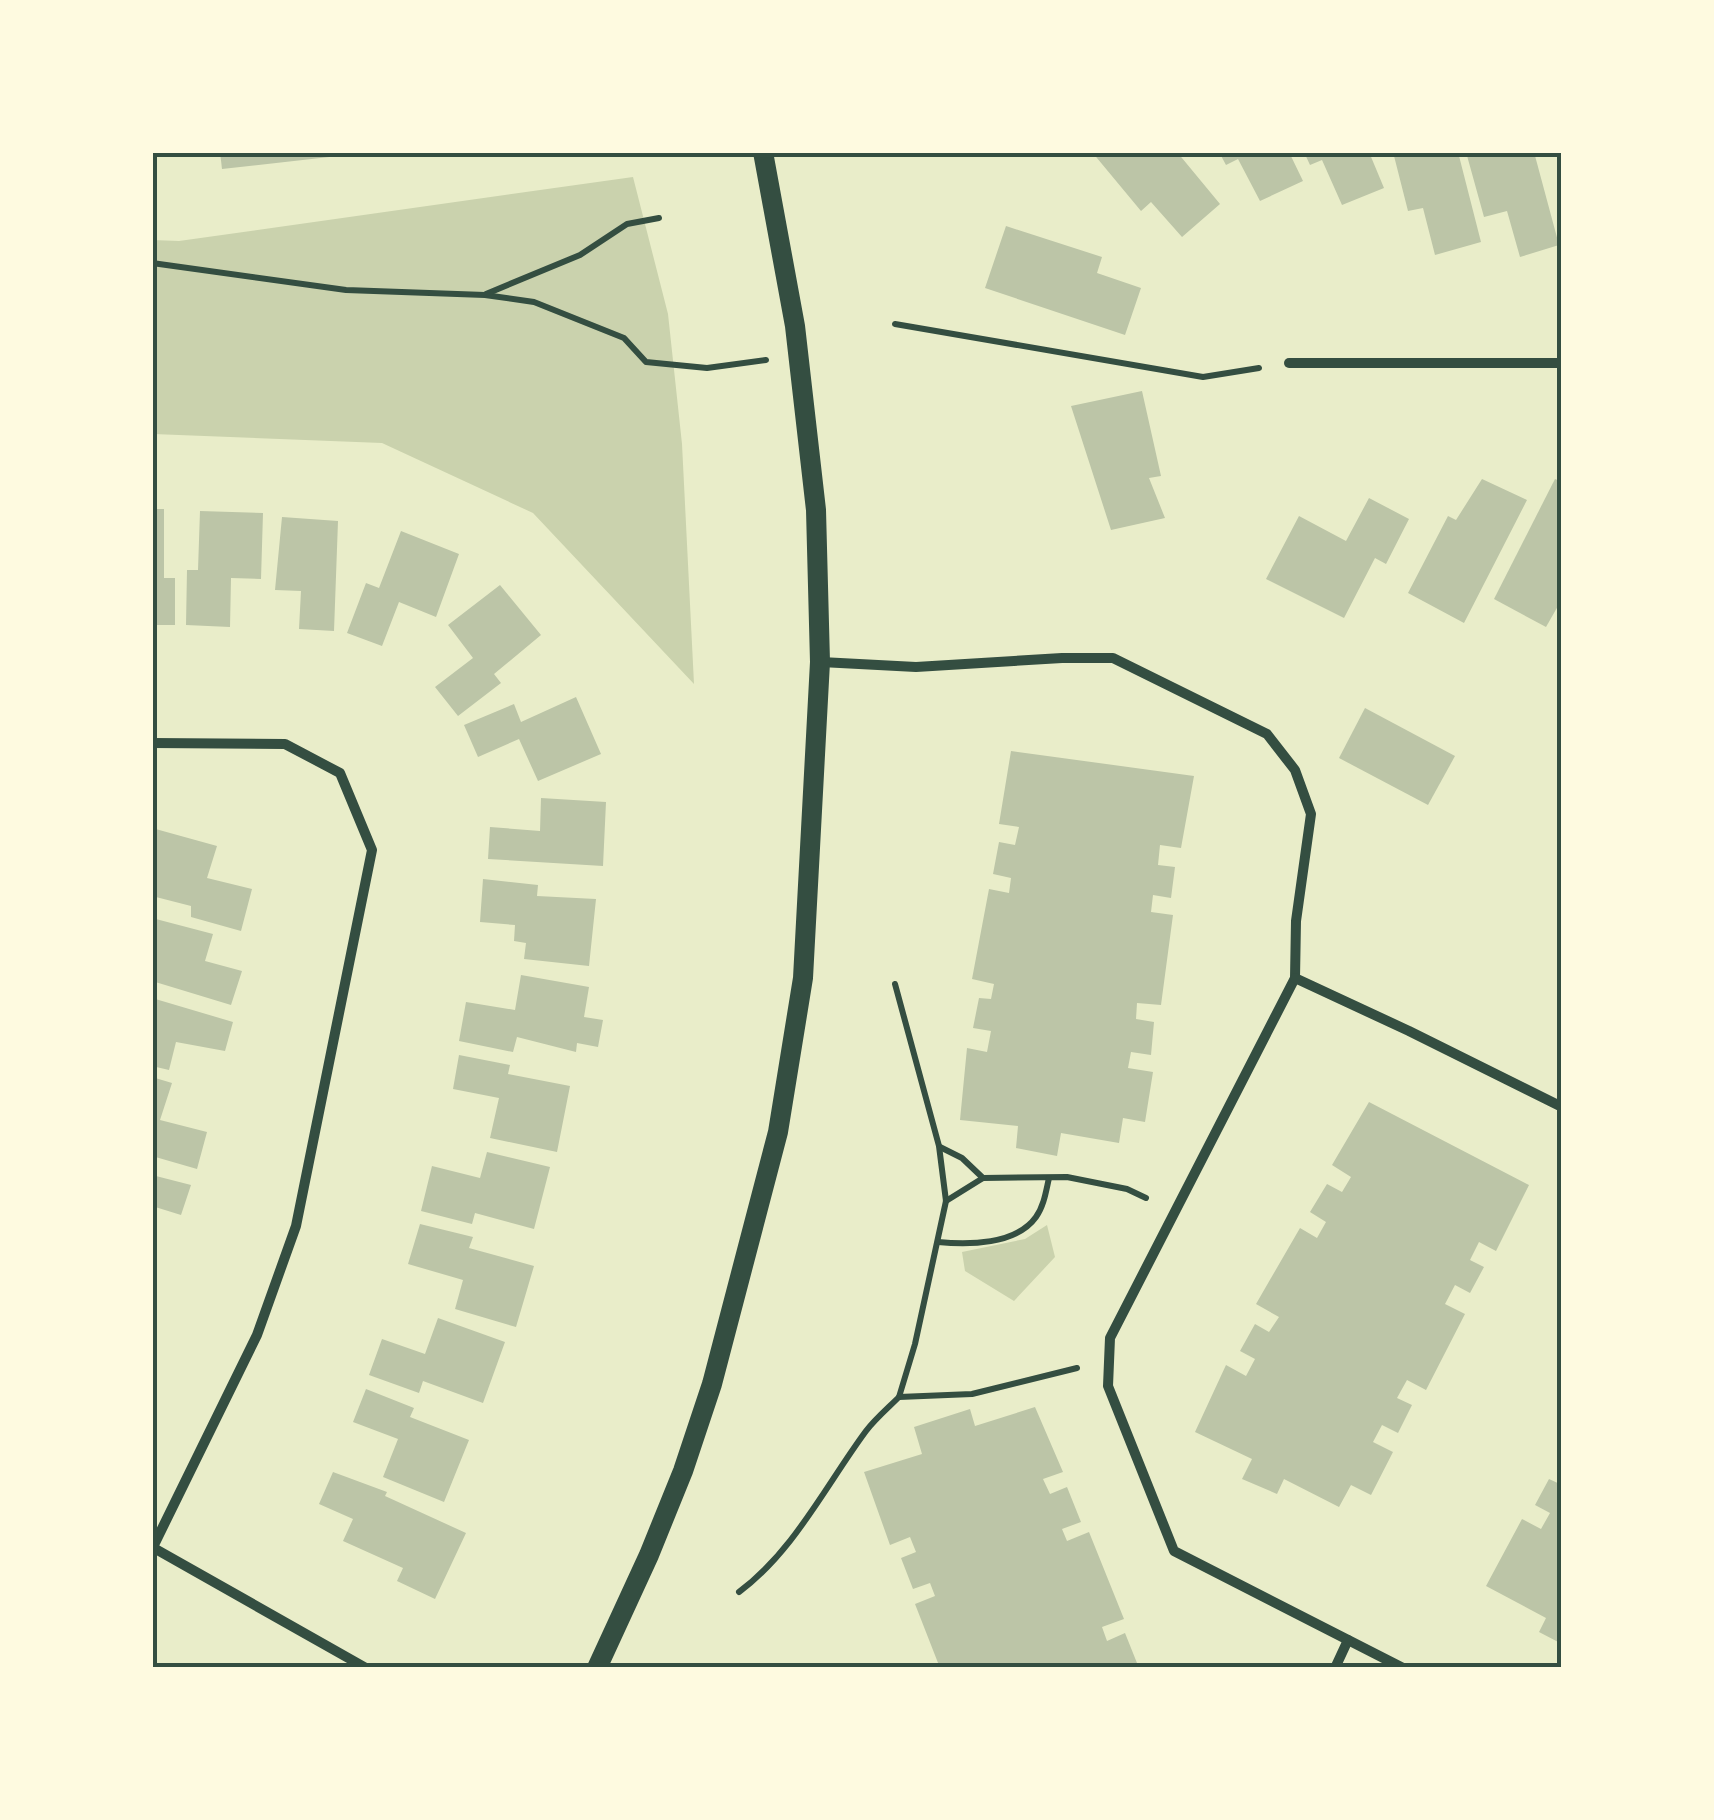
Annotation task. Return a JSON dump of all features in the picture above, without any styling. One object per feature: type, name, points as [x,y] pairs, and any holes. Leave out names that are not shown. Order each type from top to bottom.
[{"type":"main road","points":[[597,1668],[683,1471],[741,1280],[778,1132],[803,978],[820,662],[816,510],[799,355],[763,152]]},
{"type":"street","points":[[1289,363],[1562,363]]},
{"type":"street","points":[[820,662],[916,667],[1114,658],[1267,734],[1295,770],[1311,814],[1296,921],[1294,978],[1110,1338],[1108,1386],[1174,1551],[1403,1668]]},
{"type":"street","points":[[152,743],[285,744],[340,773],[372,850],[296,1226],[257,1335],[153,1547],[366,1668]]},
{"type":"street","points":[[1294,978],[1562,1107]]},
{"type":"street","points":[[1335,1668],[1348,1640]]},
{"type":"path","points":[[485,295],[580,255],[627,224],[660,218]]},
{"type":"path","points":[[152,263],[346,290],[485,295],[534,302],[624,338],[646,362],[707,368],[799,355]]},
{"type":"path","points":[[895,324],[1203,378],[1289,363]]},
{"type":"path","points":[[739,1592],[754,1581],[810,1514],[868,1429],[899,1397],[946,1201],[939,1146],[895,984]]},
{"type":"path","points":[[939,1146],[962,1158],[983,1178]]},
{"type":"path","points":[[946,1201],[983,1178],[1068,1177],[1128,1189],[1175,1212]]},
{"type":"path","points":[[938,1242],[985,1242],[1026,1227],[1042,1206],[1049,1178]]},
{"type":"path","points":[[899,1397],[972,1394],[1107,1360]]},
{"type":"green space","points":[[633,177],[668,314],[682,444],[694,684],[533,513],[382,443],[153,434],[152,240],[179,241]]},
{"type":"green space","points":[[1047,1225],[1055,1257],[1014,1301],[965,1271],[962,1252],[1025,1239]]},
{"type":"building","points":[[220,152],[347,152],[347,155],[222,169]]},
{"type":"building","points":[[1092,152],[1177,152],[1220,204],[1182,237],[1151,202],[1141,211]]},
{"type":"building","points":[[1219,152],[1289,152],[1303,181],[1260,201],[1238,159],[1226,165]]},
{"type":"building","points":[[1304,152],[1369,152],[1384,188],[1342,205],[1322,160],[1310,165]]},
{"type":"building","points":[[1393,152],[1458,152],[1481,242],[1435,255],[1423,208],[1408,211]]},
{"type":"building","points":[[1466,152],[1534,152],[1559,245],[1520,257],[1507,211],[1484,217]]},
{"type":"building","points":[[1006,226],[1102,257],[1097,273],[1141,288],[1125,335],[985,288]]},
{"type":"building","points":[[1142,391],[1161,476],[1149,478],[1165,518],[1111,530],[1071,406]]},
{"type":"building","points":[[1482,479],[1527,500],[1464,623],[1408,593],[1448,516],[1456,520]]},
{"type":"building","points":[[1555,479],[1562,482],[1562,599],[1546,627],[1494,599]]},
{"type":"building","points":[[1369,498],[1409,519],[1386,564],[1375,558],[1344,618],[1266,579],[1299,516],[1346,541]]},
{"type":"building","points":[[152,509],[164,509],[164,578],[175,578],[175,625],[152,625]]},
{"type":"building","points":[[200,511],[263,513],[261,579],[231,578],[230,627],[186,625],[187,570],[198,570]]},
{"type":"building","points":[[282,517],[338,521],[334,631],[299,629],[301,591],[275,590]]},
{"type":"building","points":[[401,531],[459,554],[436,617],[399,602],[382,646],[347,633],[366,583],[379,588]]},
{"type":"building","points":[[500,585],[541,635],[494,674],[501,683],[458,716],[435,687],[473,658],[448,625]]},
{"type":"building","points":[[576,697],[601,754],[538,781],[519,739],[478,757],[464,725],[514,704],[521,722]]},
{"type":"building","points":[[1365,708],[1455,756],[1428,805],[1339,758]]},
{"type":"building","points":[[1011,751],[1194,776],[1181,848],[1160,845],[1158,865],[1175,867],[1171,898],[1153,895],[1151,912],[1173,915],[1161,1005],[1137,1003],[1136,1019],[1154,1022],[1151,1055],[1131,1052],[1128,1068],[1153,1072],[1145,1122],[1123,1118],[1119,1143],[1061,1133],[1057,1156],[1016,1148],[1018,1126],[960,1120],[967,1048],[987,1052],[991,1031],[973,1028],[979,998],[991,999],[994,984],[972,979],[989,889],[1009,893],[1011,878],[993,874],[999,842],[1015,845],[1019,827],[999,824]]},
{"type":"building","points":[[541,798],[606,802],[603,866],[488,859],[490,827],[540,831]]},
{"type":"building","points":[[152,828],[217,846],[207,878],[252,889],[241,931],[191,917],[191,906],[152,896]]},
{"type":"building","points":[[483,879],[538,885],[537,896],[596,899],[589,966],[524,959],[526,943],[514,941],[515,925],[480,922]]},
{"type":"building","points":[[152,918],[213,934],[205,961],[242,971],[231,1005],[152,981]]},
{"type":"building","points":[[521,975],[589,987],[584,1017],[603,1020],[598,1047],[577,1043],[576,1052],[517,1037],[513,1052],[459,1041],[466,1002],[515,1010]]},
{"type":"building","points":[[152,998],[233,1022],[225,1051],[176,1042],[169,1070],[152,1066]]},
{"type":"building","points":[[459,1055],[510,1065],[508,1074],[570,1086],[557,1152],[490,1138],[499,1098],[453,1089]]},
{"type":"building","points":[[152,1077],[172,1083],[160,1120],[207,1132],[197,1169],[152,1156]]},
{"type":"building","points":[[1369,1102],[1529,1185],[1496,1251],[1479,1242],[1470,1260],[1484,1267],[1470,1293],[1455,1285],[1445,1304],[1465,1314],[1426,1390],[1407,1380],[1397,1398],[1412,1405],[1398,1433],[1382,1425],[1373,1442],[1393,1452],[1371,1495],[1351,1485],[1339,1507],[1284,1479],[1277,1494],[1242,1479],[1252,1459],[1195,1432],[1226,1365],[1246,1376],[1255,1359],[1240,1351],[1255,1324],[1269,1332],[1279,1317],[1256,1304],[1300,1228],[1317,1238],[1326,1222],[1310,1212],[1327,1184],[1342,1192],[1351,1177],[1332,1165]]},
{"type":"building","points":[[487,1152],[550,1167],[534,1229],[475,1213],[472,1224],[421,1211],[432,1166],[480,1178]]},
{"type":"building","points":[[152,1175],[191,1185],[181,1215],[152,1206]]},
{"type":"building","points":[[420,1224],[473,1237],[469,1248],[534,1266],[516,1327],[455,1309],[463,1280],[408,1264]]},
{"type":"building","points":[[438,1318],[505,1342],[483,1403],[423,1381],[419,1393],[369,1375],[382,1339],[425,1354]]},
{"type":"building","points":[[366,1389],[414,1408],[410,1417],[469,1440],[444,1502],[383,1477],[398,1439],[353,1422]]},
{"type":"building","points":[[1035,1407],[1063,1472],[1043,1479],[1050,1494],[1067,1487],[1081,1522],[1062,1529],[1067,1541],[1089,1532],[1124,1619],[1102,1627],[1107,1641],[1125,1633],[1139,1668],[940,1668],[915,1604],[935,1596],[930,1583],[913,1589],[901,1558],[916,1552],[910,1537],[890,1545],[864,1472],[922,1454],[914,1427],[970,1409],[975,1426]]},
{"type":"building","points":[[333,1472],[387,1492],[385,1496],[466,1533],[435,1599],[397,1581],[403,1568],[343,1541],[353,1519],[319,1504]]},
{"type":"building","points":[[1549,1479],[1562,1485],[1562,1644],[1539,1632],[1546,1618],[1486,1586],[1522,1519],[1541,1529],[1550,1513],[1535,1505]]}]
